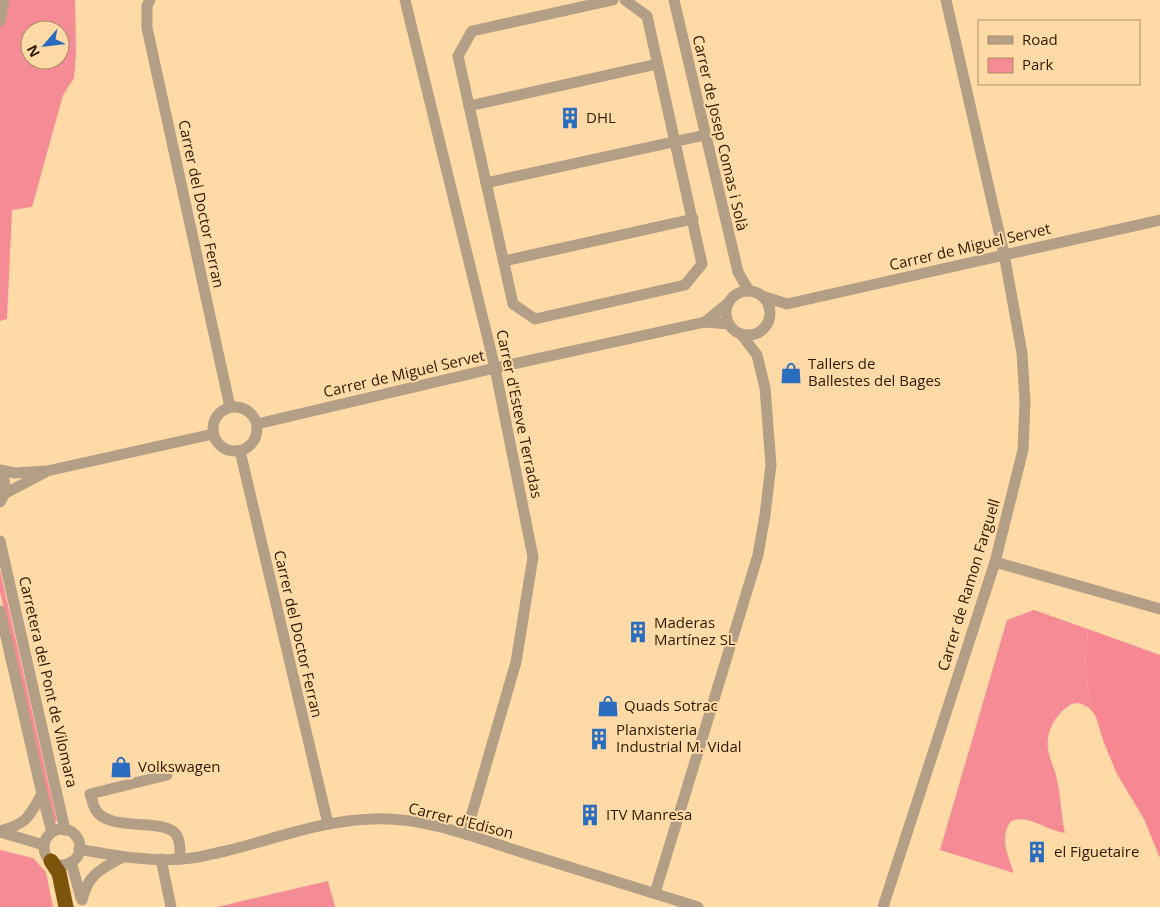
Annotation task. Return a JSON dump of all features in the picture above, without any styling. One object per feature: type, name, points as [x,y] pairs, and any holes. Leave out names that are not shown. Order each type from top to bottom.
[{"type":"highway","points":[[51,861],[58,873],[66,907]]},
{"type":"street","points":[[0,21],[4,0]]},
{"type":"street","name":"Carrer d'Esteve Terradas","points":[[406,0],[495,368],[532,557],[516,662],[466,834]]},
{"type":"street","points":[[614,0],[472,32],[458,56],[513,304],[535,319],[685,286],[702,264],[647,16],[625,0]]},
{"type":"street","name":"Carrer de Josep Comas i Solà","points":[[674,0],[738,272],[749,291]]},
{"type":"street","name":"Carrer de Ramon Farguell","points":[[883,907],[995,562],[1023,450],[1025,402],[1022,353],[1004,254],[946,0]]},
{"type":"street","name":"Carrer del Doctor Ferran","points":[[149,3],[147,28],[230,407]]},
{"type":"street","points":[[469,106],[658,64]]},
{"type":"street","points":[[486,183],[705,135]]},
{"type":"street","points":[[504,261],[692,219]]},
{"type":"street","name":"Carrer de Miguel Servet","points":[[765,326],[787,304],[1160,220]]},
{"type":"street","name":"Carrer de Josep Comas i Solà","points":[[736,294],[738,272]]},
{"type":"street","points":[[655,894],[758,555],[766,515],[771,465],[765,388],[757,356],[741,334],[729,324],[726,314],[727,304],[736,294],[749,291],[787,304]]},
{"type":"street","points":[[757,356],[769,308],[762,296]]},
{"type":"street","name":"Carrer de Miguel Servet","points":[[706,322],[727,304]]},
{"type":"street","name":"Carrer de Miguel Servet","points":[[257,424],[495,368],[706,322],[729,324]]},
{"type":"street","points":[[741,334],[752,334],[765,326]]},
{"type":"street","points":[[230,407],[248,411],[257,424],[257,434],[254,442],[246,449],[240,451],[230,451],[222,448],[213,434],[213,425],[216,417],[230,407]]},
{"type":"street","points":[[0,471],[14,473],[47,471],[213,434]]},
{"type":"street","name":"Carrer del Doctor Ferran","points":[[240,451],[328,824]]},
{"type":"street","points":[[0,471],[5,483],[2,498]]},
{"type":"street","points":[[2,498],[47,471]]},
{"type":"street","name":"Carretera del Pont de Vilomara","points":[[0,541],[65,830]]},
{"type":"street","points":[[995,562],[1160,609]]},
{"type":"street","name":"Carretera del Pont de Vilomara","points":[[0,611],[52,832]]},
{"type":"street","points":[[167,775],[90,794],[95,810],[114,822],[167,827],[177,834],[180,841],[180,859]]},
{"type":"street","points":[[0,831],[19,826],[29,817],[42,794]]},
{"type":"street","name":"Carrer d'Edison","points":[[79,849],[123,857],[161,860],[194,858],[328,824],[374,819],[416,821],[466,834],[698,907]]},
{"type":"street","points":[[65,830],[76,836],[79,849],[77,856],[72,862],[61,864],[51,861],[46,854],[44,845],[52,832],[65,830]]},
{"type":"street","points":[[0,831],[44,845]]},
{"type":"street","points":[[83,904],[84,889],[91,878],[100,869],[123,857]]},
{"type":"street","points":[[161,860],[171,907]]},
{"type":"street","points":[[72,862],[83,904]]},
{"type":"green space","points":[[0,0],[75,0],[76,54],[74,78],[63,95],[32,207],[12,210],[7,319],[0,321]]},
{"type":"green space","points":[[0,570],[57,821],[52,822],[0,592]]},
{"type":"green space","points":[[1034,610],[1088,629],[1085,669],[1091,710],[1079,703],[1070,705],[1058,716],[1049,734],[1048,748],[1056,777],[1065,833],[1031,821],[1018,819],[1011,821],[1007,827],[1005,840],[1014,873],[940,850],[1007,620]]},
{"type":"green space","points":[[0,850],[33,858],[46,872],[53,907],[0,907]]},
{"type":"green space","points":[[328,881],[335,907],[217,907]]},
{"type":"shaded area","points":[[1088,629],[1160,655],[1160,858],[1144,819],[1117,774],[1096,717],[1091,710],[1085,669]]},
{"type":"place","name":"DHL","points":[[570,118]]},
{"type":"place","name":"Tallers de Ballestes del Bages","points":[[791,373]]},
{"type":"place","name":"Maderas Martínez SL","points":[[638,632]]},
{"type":"place","name":"Quads Sotrac","points":[[608,706]]},
{"type":"place","name":"Planxisteria Industrial M. Vidal","points":[[599,739]]},
{"type":"place","name":"Volkswagen","points":[[121,767]]},
{"type":"place","name":"ITV Manresa","points":[[590,815]]},
{"type":"place","name":"el Figuetaire","points":[[1037,852]]}]
